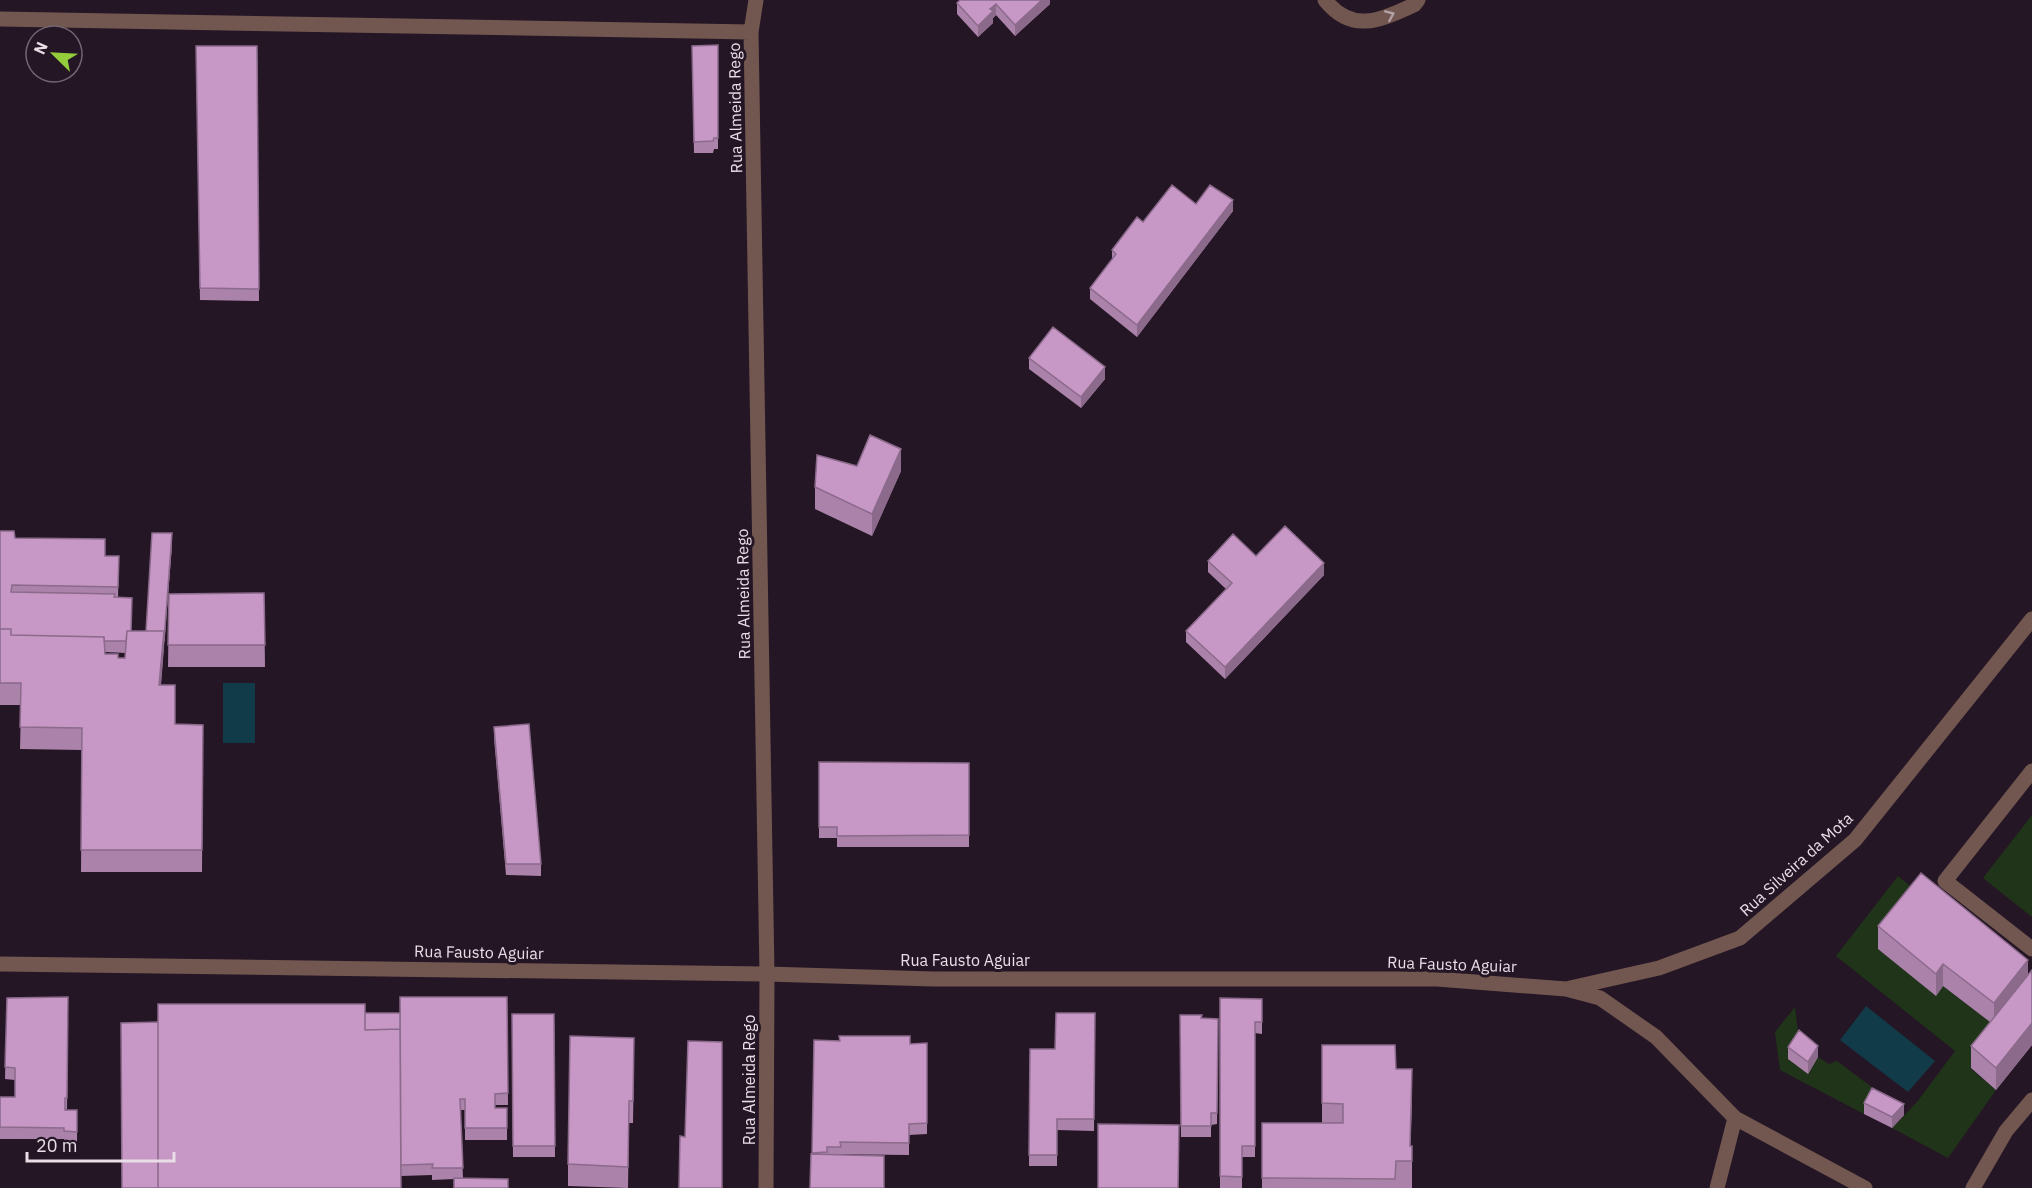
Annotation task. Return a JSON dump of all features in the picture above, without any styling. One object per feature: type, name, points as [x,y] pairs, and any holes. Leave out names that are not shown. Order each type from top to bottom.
[{"type":"street","name":"Rua Almeida Rego","points":[[756,0],[751,32],[767,974],[766,1188]]},
{"type":"street","points":[[1325,0],[1348,18],[1372,23],[1414,5],[1418,0]]},
{"type":"street","points":[[0,19],[751,32]]},
{"type":"street","name":"Rua Silveira da Mota","points":[[1566,989],[1659,968],[1740,938],[1856,840],[2032,619]]},
{"type":"street","points":[[2032,771],[1945,881],[2032,949]]},
{"type":"street","name":"Rua Fausto Aguiar","points":[[0,964],[767,974],[933,979],[1437,979],[1566,989],[1600,998],[1656,1037],[1735,1118],[1865,1188]]},
{"type":"street","points":[[1973,1188],[2006,1131],[2032,1100]]},
{"type":"street","points":[[1717,1188],[1735,1118]]},
{"type":"green space","points":[[2032,815],[2032,917],[1983,878]]},
{"type":"green space","points":[[1898,876],[1921,895],[1879,949],[1935,995],[1943,986],[1994,1025],[1971,1069],[1996,1090],[1948,1158],[1892,1128],[1917,1102],[1955,1051],[1836,956]]},
{"type":"green space","points":[[1795,1007],[1799,1041],[1807,1073],[1818,1057],[1829,1064],[1837,1061],[1877,1091],[1864,1114],[1780,1070],[1775,1032]]},
{"type":"water","points":[[223,683],[255,683],[255,743],[223,743]]},
{"type":"water","points":[[1866,1006],[1935,1061],[1908,1092],[1840,1040]]},
{"type":"building","points":[[960,0],[1042,0],[1015,25],[996,4],[990,9],[993,11],[978,26],[957,3]]},
{"type":"building","points":[[718,45],[718,138],[714,138],[713,141],[694,142],[692,46]]},
{"type":"building","points":[[196,46],[257,46],[259,289],[200,288]]},
{"type":"building","points":[[1172,185],[1196,204],[1210,185],[1233,200],[1137,325],[1090,288],[1116,254],[1112,250],[1137,217],[1143,222]]},
{"type":"building","points":[[1053,327],[1105,367],[1081,397],[1029,358]]},
{"type":"building","points":[[870,435],[901,449],[872,514],[815,487],[817,455],[857,466]]},
{"type":"building","points":[[1285,526],[1324,563],[1225,667],[1186,631],[1232,583],[1208,561],[1233,534],[1256,556]]},
{"type":"building","points":[[0,531],[14,531],[15,538],[105,539],[105,556],[119,556],[118,587],[12,585],[11,592],[115,594],[114,597],[132,598],[131,631],[127,631],[126,641],[104,641],[104,637],[11,635],[11,629],[0,629]]},
{"type":"building","points":[[152,533],[172,533],[164,641],[164,631],[146,631]]},
{"type":"building","points":[[264,593],[265,645],[168,645],[169,594]]},
{"type":"building","points":[[0,629],[11,629],[11,635],[104,637],[105,654],[118,654],[118,658],[125,658],[127,631],[164,631],[159,685],[175,685],[175,724],[203,725],[202,850],[81,850],[82,728],[20,727],[21,683],[0,683]]},
{"type":"building","points":[[529,724],[541,864],[506,864],[494,727]]},
{"type":"building","points":[[819,762],[969,763],[969,835],[837,836],[837,827],[819,827]]},
{"type":"building","points":[[1921,873],[2028,960],[1994,1003],[1943,964],[1936,974],[1878,926]]},
{"type":"building","points":[[2032,970],[2032,1023],[1996,1068],[1971,1046]]},
{"type":"building","points":[[68,997],[65,1110],[77,1110],[77,1132],[64,1131],[64,1128],[0,1127],[0,1097],[15,1097],[15,1068],[5,1067],[7,998]]},
{"type":"building","points":[[400,997],[507,997],[508,1093],[495,1094],[495,1108],[507,1108],[507,1128],[465,1128],[465,1099],[460,1099],[463,1168],[432,1168],[433,1164],[401,1165]]},
{"type":"building","points":[[1220,998],[1262,999],[1262,1022],[1255,1022],[1255,1146],[1242,1146],[1242,1177],[1220,1176]]},
{"type":"building","points":[[158,1004],[365,1004],[365,1030],[400,1029],[401,1188],[158,1188]]},
{"type":"building","points":[[365,1013],[400,1013],[400,1029],[365,1030]]},
{"type":"building","points":[[1056,1013],[1095,1013],[1094,1119],[1057,1119],[1057,1155],[1029,1155],[1030,1049],[1055,1049]]},
{"type":"building","points":[[512,1014],[554,1014],[555,1146],[513,1146]]},
{"type":"building","points":[[1180,1015],[1202,1015],[1201,1018],[1218,1019],[1217,1113],[1211,1113],[1211,1126],[1181,1126]]},
{"type":"building","points":[[158,1022],[158,1188],[122,1188],[121,1023]]},
{"type":"building","points":[[1799,1030],[1818,1046],[1808,1062],[1788,1047]]},
{"type":"building","points":[[570,1036],[634,1038],[633,1101],[629,1101],[628,1167],[568,1164]]},
{"type":"building","points":[[839,1036],[910,1036],[910,1044],[927,1043],[927,1123],[909,1124],[909,1143],[840,1142],[841,1147],[827,1147],[827,1152],[812,1153],[814,1040],[840,1041]]},
{"type":"building","points":[[688,1041],[722,1042],[722,1188],[679,1188],[680,1136],[685,1137]]},
{"type":"building","points":[[1322,1045],[1395,1045],[1396,1069],[1412,1069],[1410,1146],[1412,1146],[1412,1161],[1396,1161],[1395,1179],[1262,1178],[1262,1123],[1343,1123],[1343,1104],[1322,1103]]},
{"type":"building","points":[[1872,1088],[1904,1104],[1892,1117],[1864,1103]]},
{"type":"building","points":[[1098,1124],[1179,1125],[1178,1188],[1098,1188]]},
{"type":"building","points":[[811,1154],[884,1156],[884,1188],[810,1188]]},
{"type":"building","points":[[454,1178],[508,1179],[508,1188],[454,1188]]}]
